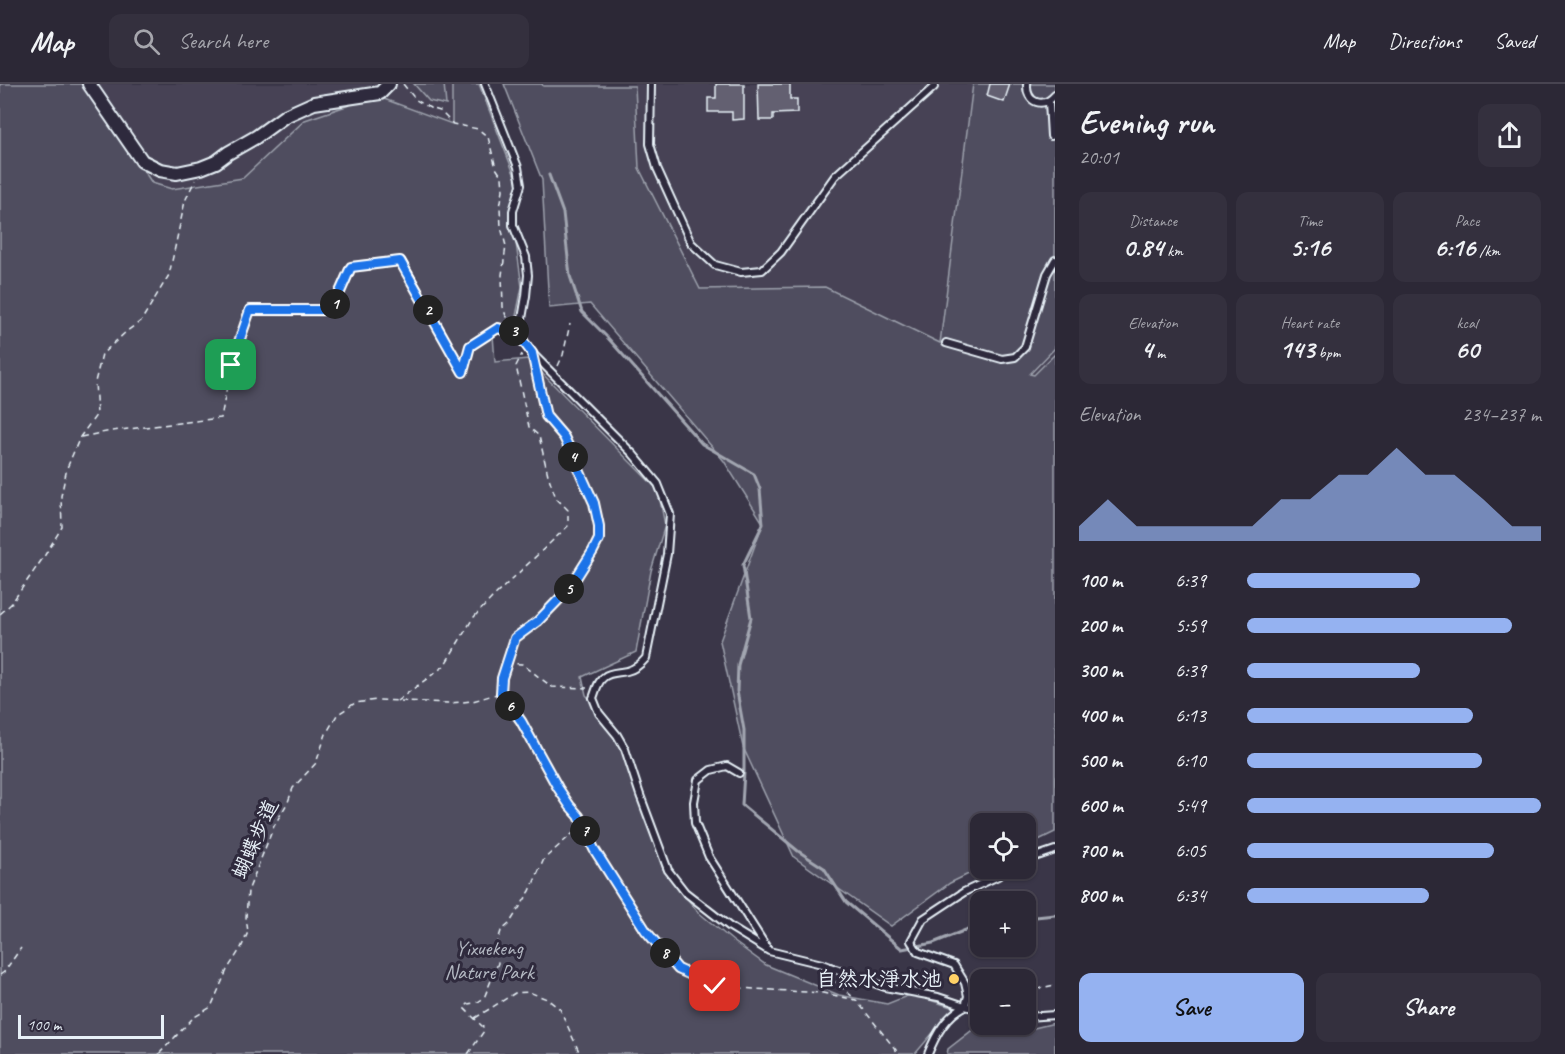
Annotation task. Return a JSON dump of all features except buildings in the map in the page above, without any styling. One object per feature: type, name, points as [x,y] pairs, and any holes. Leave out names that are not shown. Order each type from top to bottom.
[{"type":"street","points":[[89,84],[142,161],[160,170],[177,173],[216,162],[285,116],[301,108],[314,103],[381,93],[389,84]]},
{"type":"lane","points":[[485,84],[518,167],[521,184],[513,211],[513,225],[526,257],[528,275],[518,330],[532,353],[633,454],[658,484],[670,514],[667,554],[646,658],[639,666],[604,677],[593,698],[599,713],[625,749],[668,870],[685,892],[730,927],[769,951],[822,963],[885,987],[938,997],[970,1007]]},
{"type":"lane","points":[[651,84],[650,144],[657,168],[691,243],[715,265],[741,272],[762,270],[781,252],[835,176],[935,84]]},
{"type":"lane","points":[[1027,84],[1027,93],[1039,103],[1049,102],[1055,95]]},
{"type":"lane","points":[[1049,102],[1051,136]]},
{"type":"lane","points":[[946,343],[1002,359],[1015,357],[1025,347],[1047,274],[1055,260]]},
{"type":"lane","points":[[250,310],[332,310],[351,267],[400,261],[463,372],[470,346],[498,328],[510,332],[518,330]]},
{"type":"lane","points":[[739,773],[727,766],[711,770],[698,780],[694,802],[695,823],[709,856],[769,951]]},
{"type":"lane","points":[[1036,857],[1055,850]]},
{"type":"lane","points":[[928,1054],[949,1017],[965,1006],[968,996],[965,983],[954,965],[918,952],[911,941],[923,919],[964,892],[992,879]]},
{"type":"lane","points":[[1036,1016],[1055,1015]]},
{"type":"path","points":[[403,84],[416,100],[440,111],[453,124],[478,129],[488,137],[496,168],[502,177],[501,227],[506,246],[502,275],[503,306],[506,316],[518,330]]},
{"type":"path","points":[[0,614],[16,596],[62,527],[61,496],[67,468],[80,437],[97,414],[95,382],[102,354],[141,321],[169,275],[184,201],[201,168]]},
{"type":"path","points":[[80,437],[111,431],[221,418],[231,365],[250,310]]},
{"type":"path","points":[[554,375],[563,355],[570,324]]},
{"type":"path","points":[[396,701],[444,666],[473,618],[568,526],[568,510],[556,498],[539,436],[529,427],[516,366],[526,345]]},
{"type":"path","points":[[532,353],[546,416],[564,437],[594,503],[599,539],[569,589],[538,621],[515,638],[502,678],[501,693],[504,700],[521,721],[558,788],[579,816],[594,849],[646,931],[678,969],[721,989],[732,997],[740,988],[823,993],[856,1000]]},
{"type":"path","points":[[506,663],[522,664],[552,687],[597,688]]},
{"type":"path","name":"蝴蝶步道","points":[[159,1054],[193,1018],[211,1007],[227,970],[248,932],[246,917],[248,891],[273,826],[294,788],[316,763],[326,734],[337,716],[355,703],[377,700],[451,703],[473,701],[501,693]]},
{"type":"path","points":[[468,1054],[483,1031],[483,1027],[464,1008],[484,998],[490,986],[498,963],[496,947],[501,932],[509,924],[530,891],[544,859],[583,826]]},
{"type":"path","points":[[0,975],[21,948]]},
{"type":"path","points":[[820,972],[856,1000],[897,1054]]},
{"type":"path","points":[[1036,989],[1055,985]]},
{"type":"path","points":[[474,1018],[515,993],[529,992],[547,999],[560,1010],[580,1054]]},
{"type":"shaded area","points":[[87,84],[452,84],[453,124],[305,120],[243,178],[172,189],[152,183]]},
{"type":"shaded area","points":[[542,84],[1055,84],[1055,354],[1034,376],[969,357],[825,287],[700,289],[639,168],[635,86],[543,86]]},
{"type":"green space","name":"Yixuekeng Nature Park","points":[[0,84],[87,84],[152,183],[172,189],[243,178],[305,120],[376,96],[452,124],[452,84],[479,84],[518,184],[513,221],[522,287],[515,321],[493,335],[495,362],[528,359],[658,490],[665,525],[651,571],[636,652],[582,677],[586,695],[613,726],[663,869],[698,912],[766,965],[839,995],[887,1004],[912,994],[954,1008],[915,1054],[0,1054]]},
{"type":"green space","points":[[414,84],[444,84],[446,105],[429,101]]},
{"type":"green space","points":[[504,84],[635,86],[639,168],[700,289],[825,287],[940,343],[973,84],[1055,84],[1055,348],[1030,374],[1034,375],[1055,354],[1055,832],[1036,841],[1036,813],[970,813],[970,873],[950,883],[891,926],[794,857],[743,747],[720,641],[763,523],[724,461],[590,304],[549,308],[542,180]]},
{"type":"green space","points":[[1055,1023],[1055,1054],[947,1054],[948,1049],[970,1032],[970,1035],[1036,1035],[1036,1028]]},
{"type":"waterway","points":[[549,175],[563,213],[570,276],[582,312],[702,444],[754,474],[760,489],[763,524],[743,565],[751,618],[738,665],[737,691],[744,730],[742,805],[798,851],[824,868],[846,902],[902,949],[933,943],[970,928]]},
{"type":"waterway","points":[[1036,917],[1055,915]]},
{"type":"place","name":"自然水淨水池","points":[[954,979]]},
{"type":"route","points":[[231,365],[250,310],[332,310],[351,267],[400,261],[463,372],[470,346],[498,328],[510,332],[520,330],[523,341],[532,353],[546,416],[564,437],[594,503],[599,539],[569,589],[538,621],[515,638],[502,678],[501,693],[521,721],[558,788],[579,816],[594,849],[646,931],[678,969],[715,986]]}]
